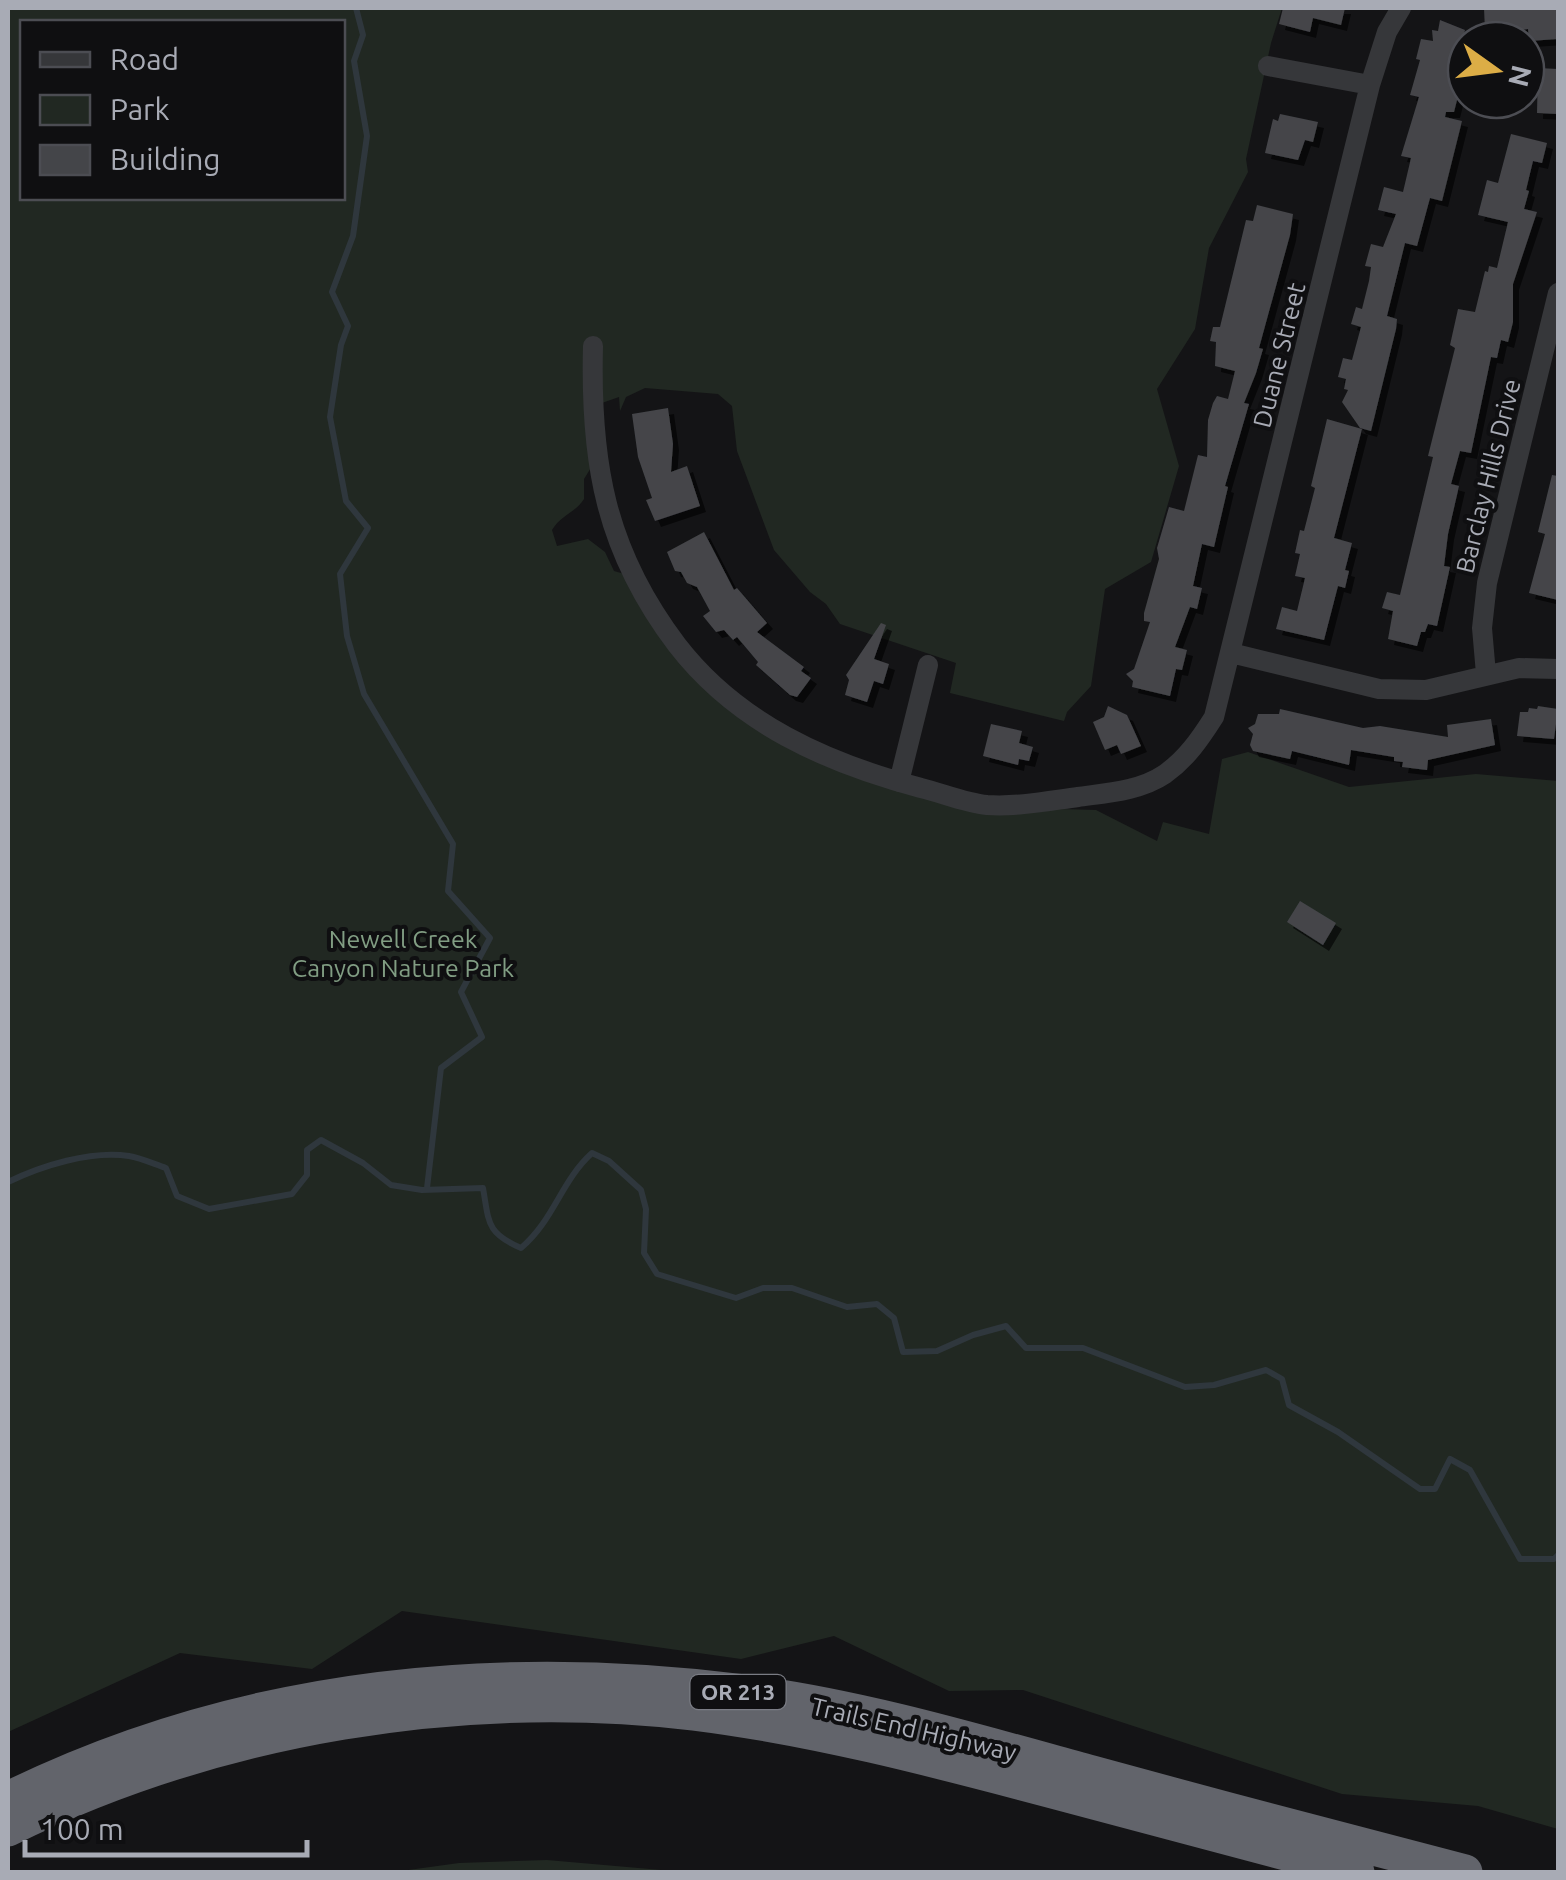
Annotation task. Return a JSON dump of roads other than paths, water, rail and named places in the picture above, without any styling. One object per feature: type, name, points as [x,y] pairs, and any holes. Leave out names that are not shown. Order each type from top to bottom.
[{"type":"highway","name":"Trails End Highway","points":[[8,1798],[142,1744],[266,1708],[446,1681],[577,1677],[748,1692],[795,1700],[975,1742],[1465,1872]]},
{"type":"highway","name":"Trails End Highway","points":[[8,1829],[140,1774],[297,1731],[471,1708],[609,1706],[696,1714],[845,1740],[986,1773],[1356,1872]]},
{"type":"street","name":"Duane Street","points":[[898,782],[984,804],[1023,804],[1127,790],[1162,776],[1191,752],[1214,717],[1370,85],[1387,32],[1400,8]]},
{"type":"street","points":[[1268,66],[1370,85]]},
{"type":"street","name":"Barclay Hills Drive","points":[[1486,674],[1482,628],[1487,583],[1558,293]]},
{"type":"street","points":[[593,346],[592,408],[602,495],[617,542],[676,644],[702,674],[770,729],[806,750],[898,782],[928,666]]},
{"type":"street","points":[[1232,653],[1379,689],[1426,690],[1520,668],[1558,669]]},
{"type":"waterway","points":[[356,8],[363,35],[354,61],[367,136],[353,236],[332,292],[348,326],[341,345],[330,417],[346,501],[368,528],[340,574],[347,636],[364,694],[453,844],[448,891],[490,938],[461,992],[482,1037],[441,1068],[427,1188]]},
{"type":"waterway","points":[[8,1182],[67,1161],[99,1155],[129,1156],[166,1168],[177,1196],[209,1209],[292,1194],[307,1175],[307,1150],[321,1140],[363,1163],[391,1185],[422,1190],[483,1188],[491,1225],[501,1237],[521,1248],[542,1225],[572,1176],[592,1153],[609,1161],[641,1190],[646,1209],[644,1253],[657,1274],[736,1298],[763,1288],[792,1288],[847,1307],[877,1304],[894,1318],[903,1352],[937,1351],[1006,1326],[1026,1348],[1083,1348],[1185,1387],[1214,1385],[1266,1370],[1282,1379],[1289,1405],[1338,1432],[1420,1489],[1435,1489],[1450,1459],[1470,1470],[1520,1559],[1554,1559],[1558,1555]]},
{"type":"park label","name":"Newell Creek Canyon Nature Park","points":[[403,954]]}]
